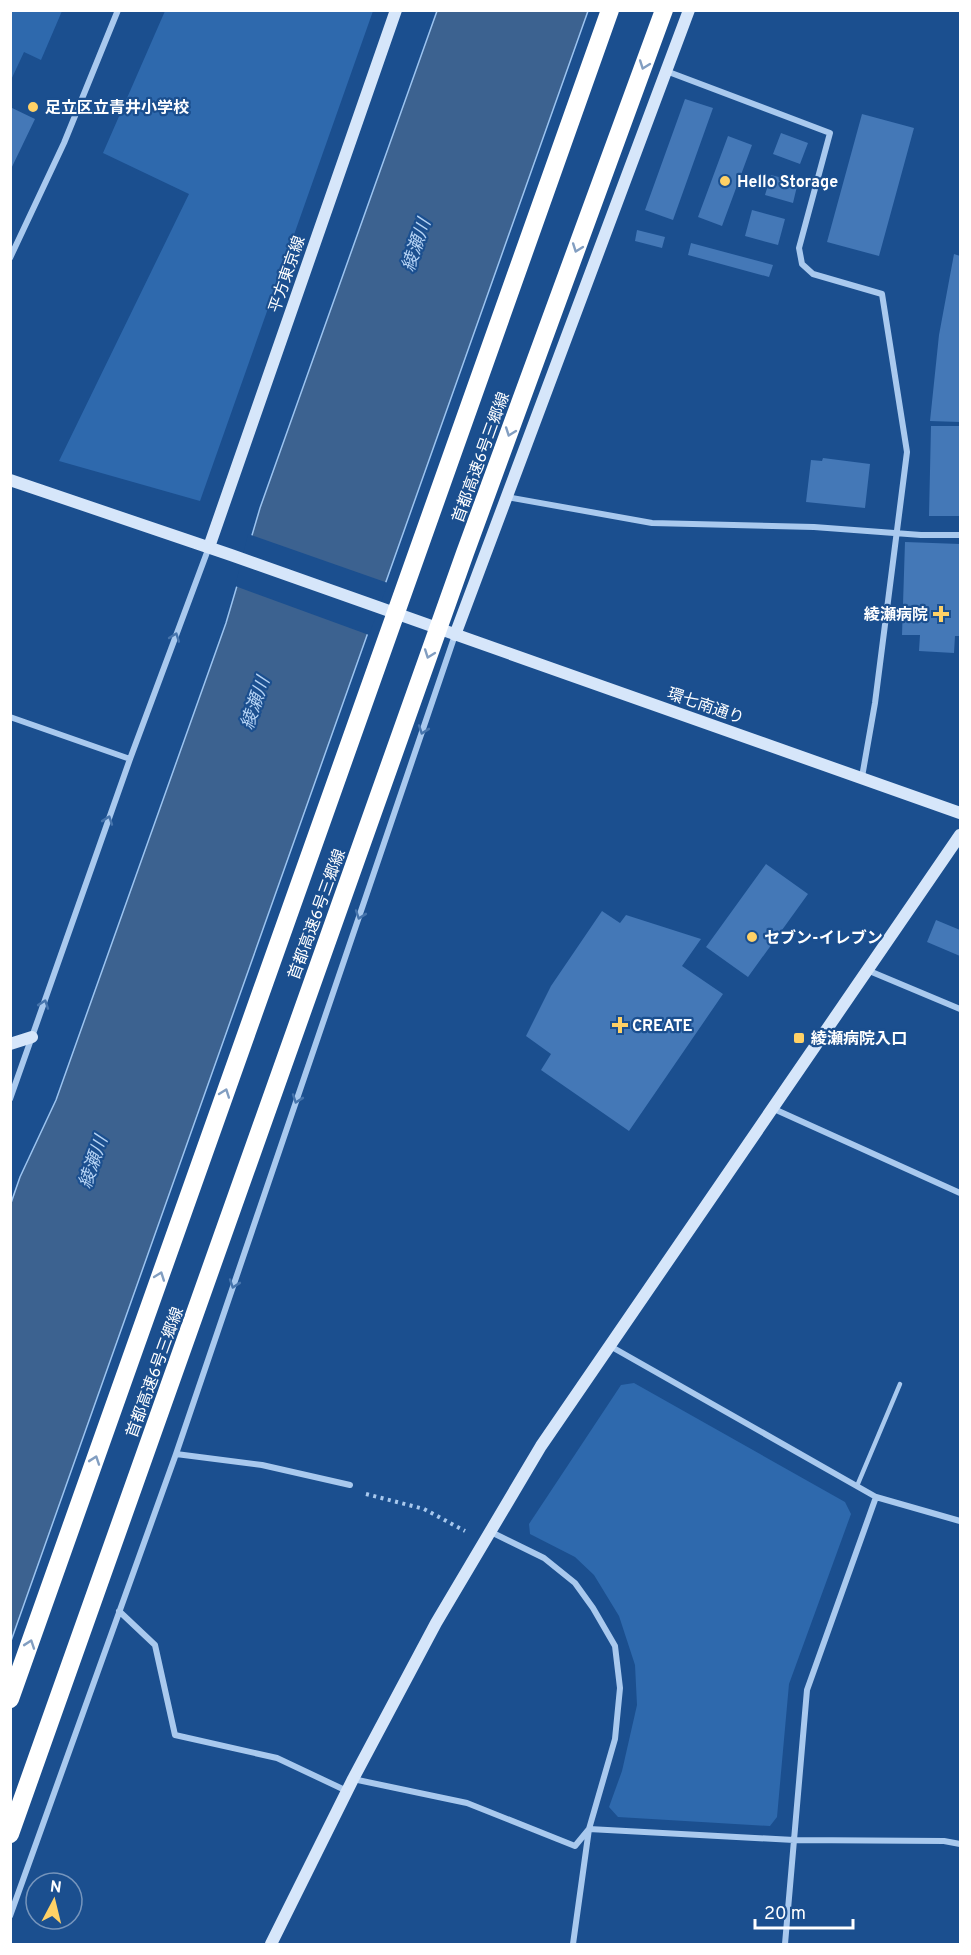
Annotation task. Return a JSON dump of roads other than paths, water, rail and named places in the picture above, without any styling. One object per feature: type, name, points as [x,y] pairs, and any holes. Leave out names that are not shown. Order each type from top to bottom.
[{"type":"highway","name":"首都高速6号三郷線","points":[[10,1699],[610,10]]},
{"type":"highway","name":"首都高速6号三郷線","points":[[10,1834],[457,576],[664,10]]},
{"type":"street","points":[[10,258],[64,142],[118,10]]},
{"type":"street","name":"平方東京線","points":[[209,547],[396,10]]},
{"type":"street","points":[[10,1916],[176,1454],[455,635],[689,10]]},
{"type":"street","points":[[666,71],[830,133],[799,248],[802,264],[813,274],[882,294],[907,452],[875,703],[862,777]]},
{"type":"street","name":"環七南通り","points":[[10,480],[209,547],[960,813]]},
{"type":"street","points":[[507,497],[652,523],[813,527],[921,535],[960,535]]},
{"type":"street","points":[[10,1099],[130,759],[209,547]]},
{"type":"street","points":[[10,717],[130,759]]},
{"type":"street","points":[[271,1944],[350,1785],[436,1623],[541,1446],[960,835]]},
{"type":"street","points":[[867,970],[960,1009]]},
{"type":"street","points":[[10,1044],[32,1037]]},
{"type":"street","points":[[774,1109],[960,1192]]},
{"type":"street","points":[[610,1346],[876,1497],[960,1521]]},
{"type":"street","points":[[176,1454],[262,1465],[350,1485]]},
{"type":"street","points":[[785,1944],[807,1690],[876,1497]]},
{"type":"street","points":[[487,1537],[544,1558],[575,1583],[593,1608],[615,1647],[620,1688],[615,1739],[590,1829],[573,1944]]},
{"type":"street","points":[[119,1611],[155,1645],[176,1735],[277,1758],[350,1785],[467,1803],[574,1845],[590,1829],[794,1840],[945,1841],[960,1844]]},
{"type":"lane","points":[[857,1486],[900,1384]]},
{"type":"water","name":"綾瀬川","points":[[437,11],[588,11],[11,1641],[11,1203],[20,1177],[56,1100],[226,623],[260,508]]},
{"type":"place","name":"足立区立青井小学校","points":[[33,107]]},
{"type":"place","name":"Hello Storage","points":[[725,181]]},
{"type":"place","name":"綾瀬病院","points":[[941,614]]},
{"type":"place","name":"セブン-イレブン","points":[[752,937]]},
{"type":"place","name":"CREATE","points":[[620,1025]]},
{"type":"place","name":"綾瀬病院入口","points":[[799,1038]]}]
